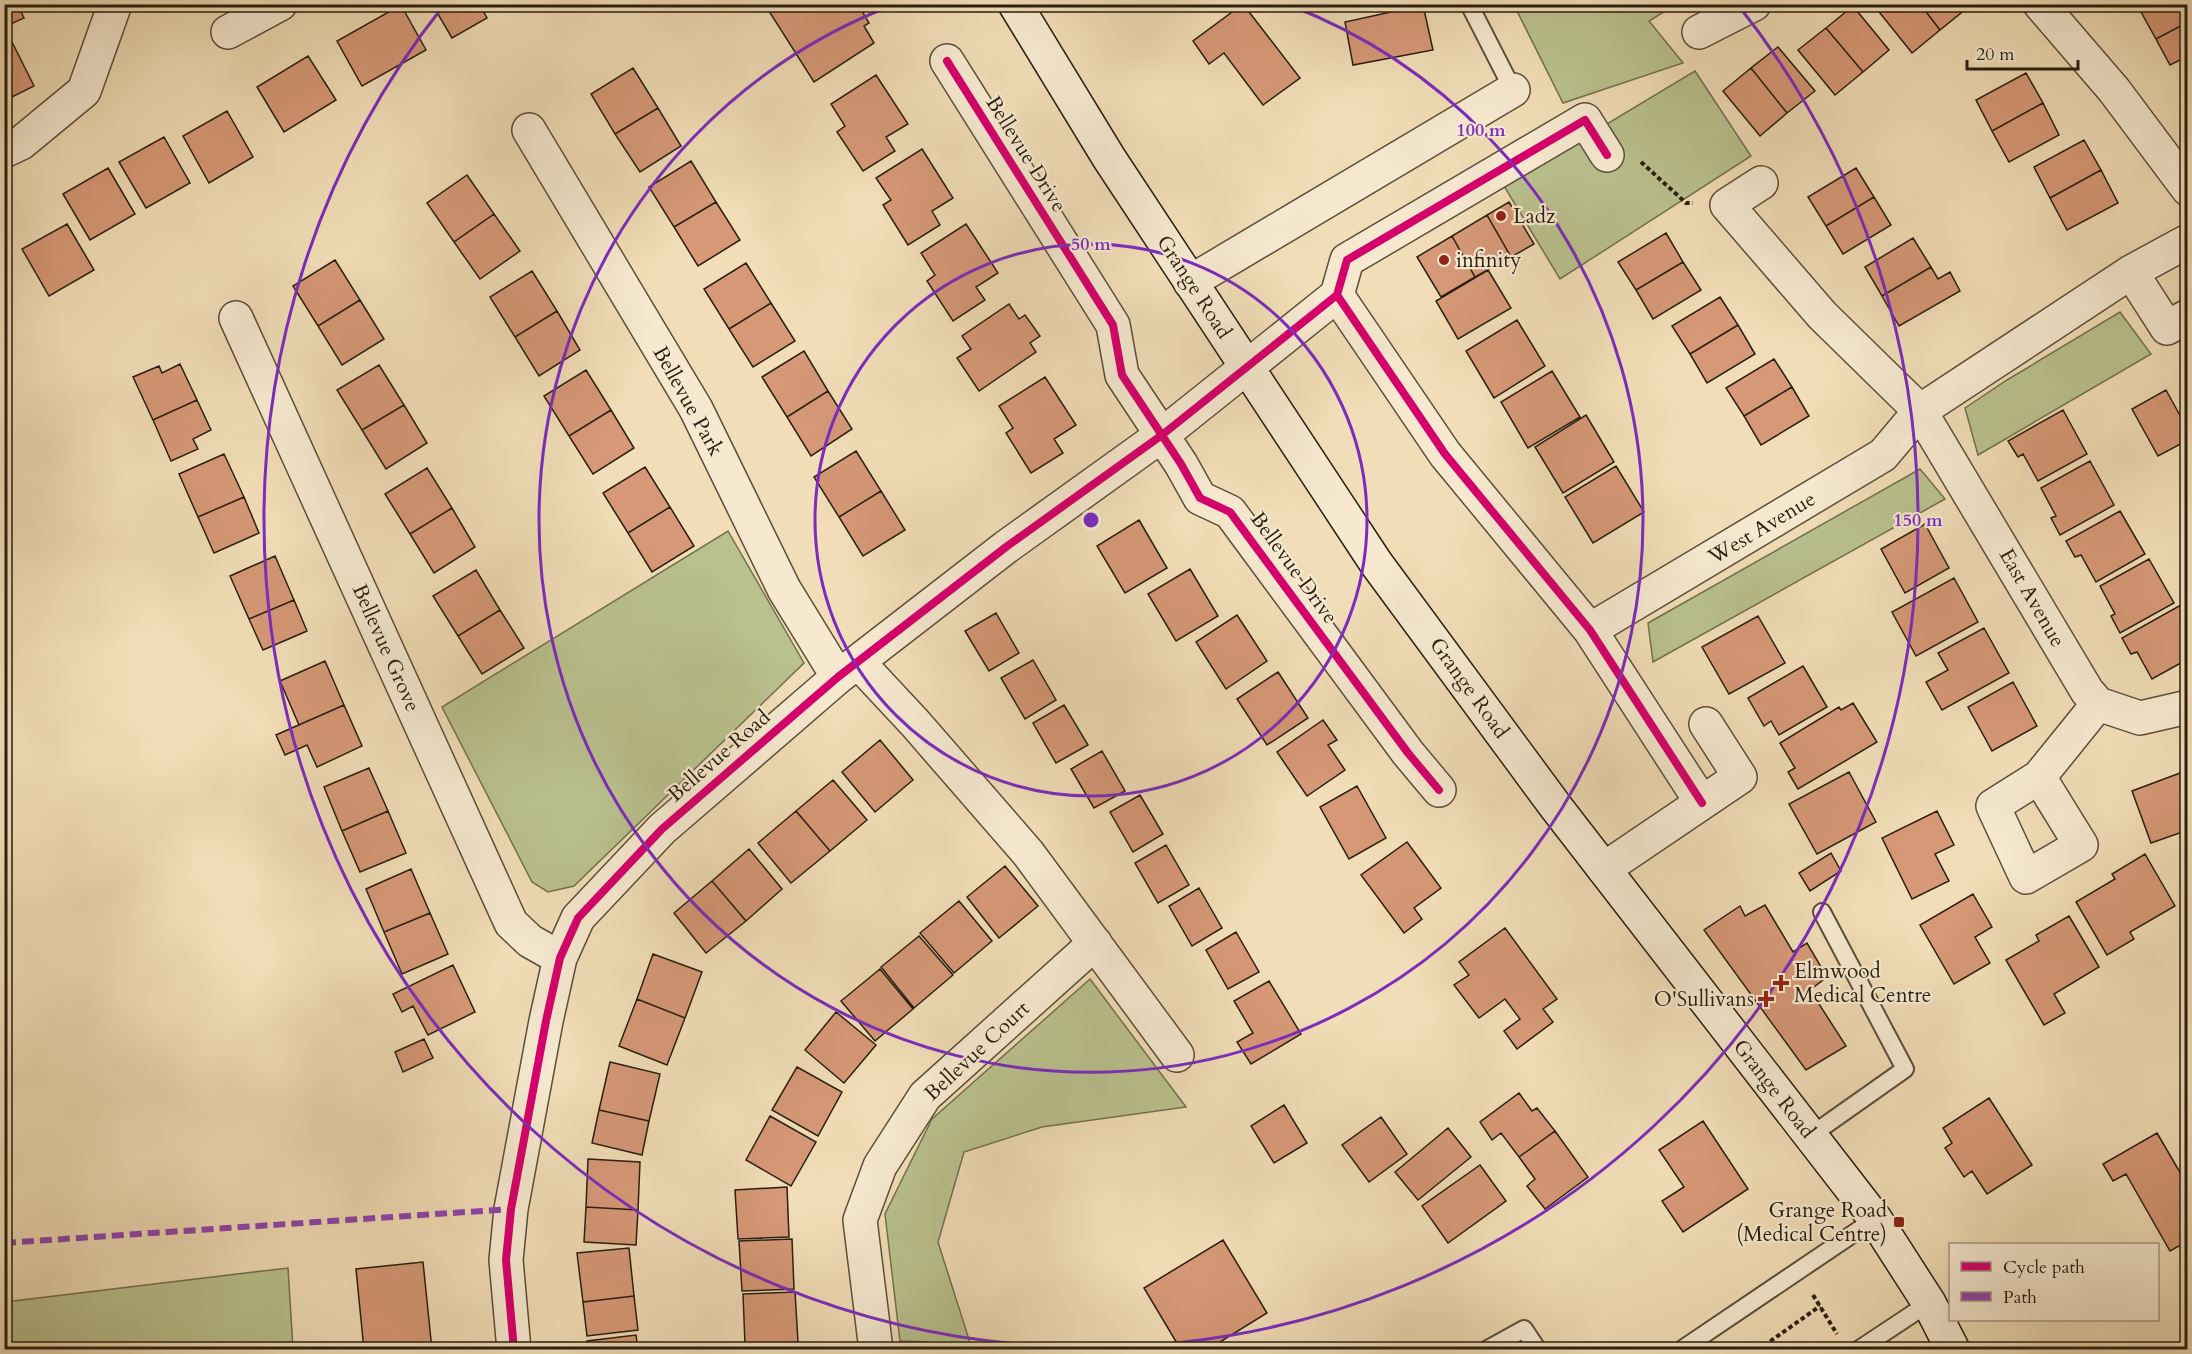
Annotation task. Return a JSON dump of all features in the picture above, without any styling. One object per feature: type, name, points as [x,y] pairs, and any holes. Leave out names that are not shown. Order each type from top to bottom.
[{"type":"street","points":[[4,151],[21,143],[84,91],[115,4]]},
{"type":"street","points":[[228,32],[280,4]]},
{"type":"street","name":"Grange Road","points":[[1015,4],[1109,158],[1376,563],[1604,869],[1875,1219],[1929,1303],[1953,1350]]},
{"type":"street","points":[[1699,32],[1754,4]]},
{"type":"street","points":[[2040,4],[2114,90],[2187,189]]},
{"type":"street","name":"Bellevue Drive","points":[[947,61],[1113,325],[1122,375],[1200,498],[1230,512],[1408,753],[1440,790]]},
{"type":"street","points":[[1190,282],[1512,90]]},
{"type":"street","points":[[1607,155],[1585,120],[1347,260],[1337,295],[1445,454],[1590,630],[1702,803]]},
{"type":"street","name":"Bellevue Park","points":[[529,130],[696,409],[784,589],[848,670]]},
{"type":"street","points":[[1761,183],[1727,205],[1822,315],[1920,411]]},
{"type":"street","name":"West Avenue","points":[[1590,630],[1883,455],[1920,411],[2131,272],[2187,241]]},
{"type":"street","points":[[2131,272],[2167,328],[2187,316]]},
{"type":"street","name":"Bellevue Road","points":[[514,1350],[506,1260],[511,1209],[560,958],[578,918],[662,829],[848,670],[1006,547],[1162,435],[1337,295]]},
{"type":"street","name":"Bellevue Grove","points":[[236,318],[511,923],[530,941],[560,958]]},
{"type":"street","name":"East Avenue","points":[[1920,411],[2087,691],[2097,704]]},
{"type":"street","points":[[848,670],[915,723],[1029,853],[1177,1055]]},
{"type":"street","points":[[2039,777],[2097,704],[2140,718],[2187,707]]},
{"type":"street","points":[[1604,869],[1740,777],[1706,724]]},
{"type":"street","name":"Bellevue Court","points":[[876,1350],[860,1220],[880,1166],[925,1096],[1095,943]]},
{"type":"lane","points":[[1469,4],[1512,90]]},
{"type":"lane","points":[[1810,1136],[1905,1069],[1822,912]]},
{"type":"lane","points":[[1681,1350],[1875,1219]]},
{"type":"lane","points":[[1858,1350],[1929,1303]]},
{"type":"lane","points":[[1486,1350],[1524,1329],[1538,1350]]},
{"type":"path","points":[[1607,155],[1630,152],[1686,203],[1727,205]]},
{"type":"path","points":[[1798,1271],[1842,1341]]},
{"type":"path","points":[[1758,1350],[1820,1306]]},
{"type":"green space","points":[[1514,5],[1675,5],[1649,21],[1683,63],[1563,103]]},
{"type":"green space","points":[[1695,71],[1751,156],[1560,279],[1504,186]]},
{"type":"green space","points":[[2120,312],[2151,354],[1978,455],[1965,408]]},
{"type":"green space","points":[[1920,469],[1945,499],[1653,662],[1648,623]]},
{"type":"green space","points":[[728,531],[804,663],[574,886],[548,892],[532,882],[442,707]]},
{"type":"green space","points":[[1090,979],[1186,1107],[1042,1127],[964,1152],[938,1242],[972,1349],[932,1349],[929,1342],[900,1341],[885,1214],[932,1119]]},
{"type":"green space","points":[[288,1268],[293,1349],[5,1349],[5,1302]]},
{"type":"building","points":[[4,4],[17,4],[24,18],[4,27]]},
{"type":"building","points":[[432,4],[491,4],[482,9],[487,18],[452,38]]},
{"type":"building","points":[[773,4],[846,4],[849,9],[858,4],[869,23],[864,26],[874,43],[814,82],[767,8]]},
{"type":"building","points":[[1243,4],[1300,78],[1263,105],[1224,53],[1209,64],[1193,41]]},
{"type":"building","points":[[1880,4],[1920,4],[1940,30],[1912,53],[1876,8]]},
{"type":"building","points":[[1920,4],[1964,4],[1967,8],[1940,30]]},
{"type":"building","points":[[2155,4],[2188,4],[2188,22],[2156,39],[2141,12]]},
{"type":"building","points":[[401,5],[426,50],[362,86],[337,41]]},
{"type":"building","points":[[1423,5],[1433,50],[1353,65],[1345,22]]},
{"type":"building","points":[[1853,6],[1889,50],[1863,72],[1826,28]]},
{"type":"building","points":[[2188,22],[2188,56],[2170,65],[2156,39]]},
{"type":"building","points":[[1826,28],[1863,72],[1835,95],[1798,50]]},
{"type":"building","points":[[11,40],[34,86],[4,101],[4,43]]},
{"type":"building","points":[[1778,47],[1815,91],[1787,113],[1751,68]]},
{"type":"building","points":[[308,56],[336,100],[284,132],[257,87]]},
{"type":"building","points":[[633,68],[658,108],[615,134],[591,94]]},
{"type":"building","points":[[1751,68],[1787,113],[1760,136],[1723,91]]},
{"type":"building","points":[[2026,73],[2043,103],[1992,131],[1976,100]]},
{"type":"building","points":[[876,75],[908,124],[886,137],[895,151],[863,171],[837,132],[845,126],[831,104]]},
{"type":"building","points":[[2043,103],[2059,135],[2009,162],[1992,131]]},
{"type":"building","points":[[658,108],[681,146],[640,172],[615,134]]},
{"type":"building","points":[[227,111],[253,157],[209,183],[183,136]]},
{"type":"building","points":[[164,137],[190,183],[146,208],[119,162]]},
{"type":"building","points":[[2084,140],[2101,170],[2050,198],[2034,167]]},
{"type":"building","points":[[922,149],[953,198],[932,211],[940,225],[908,245],[883,205],[891,200],[876,178]]},
{"type":"building","points":[[691,161],[716,202],[674,227],[649,187]]},
{"type":"building","points":[[108,168],[135,214],[90,240],[63,194]]},
{"type":"building","points":[[1856,168],[1874,197],[1826,226],[1808,197]]},
{"type":"building","points":[[2101,170],[2118,203],[2067,230],[2050,198]]},
{"type":"building","points":[[467,175],[494,214],[454,242],[427,203]]},
{"type":"building","points":[[1874,197],[1891,225],[1843,254],[1826,226]]},
{"type":"building","points":[[716,202],[740,240],[698,266],[674,227]]},
{"type":"building","points":[[1509,202],[1534,244],[1511,257],[1487,215]]},
{"type":"building","points":[[494,214],[520,251],[480,279],[454,242]]},
{"type":"building","points":[[1487,215],[1511,257],[1475,277],[1452,236]]},
{"type":"building","points":[[67,224],[94,270],[49,296],[22,249]]},
{"type":"building","points":[[966,224],[998,273],[976,287],[985,300],[953,321],[927,281],[935,275],[921,253]]},
{"type":"building","points":[[1666,233],[1683,262],[1636,290],[1618,262]]},
{"type":"building","points":[[1452,236],[1475,277],[1441,297],[1417,257]]},
{"type":"building","points":[[1913,238],[1931,267],[1882,296],[1865,267]]},
{"type":"building","points":[[335,260],[360,300],[318,326],[293,286]]},
{"type":"building","points":[[1683,262],[1701,290],[1653,319],[1636,290]]},
{"type":"building","points":[[746,263],[771,303],[729,329],[704,289]]},
{"type":"building","points":[[1931,267],[1938,279],[1950,272],[1960,291],[1899,326],[1882,296]]},
{"type":"building","points":[[1488,270],[1511,308],[1458,339],[1436,301]]},
{"type":"building","points":[[532,271],[557,311],[515,337],[490,297]]},
{"type":"building","points":[[1720,297],[1738,325],[1690,354],[1672,326]]},
{"type":"building","points":[[360,300],[384,339],[342,365],[318,326]]},
{"type":"building","points":[[771,303],[795,341],[753,367],[729,329]]},
{"type":"building","points":[[1009,304],[1019,319],[1025,315],[1040,336],[1030,343],[1036,352],[979,391],[957,358],[971,349],[962,336]]},
{"type":"building","points":[[557,311],[580,350],[539,376],[515,337]]},
{"type":"building","points":[[1517,320],[1545,366],[1494,398],[1466,351]]},
{"type":"building","points":[[1738,325],[1755,354],[1707,383],[1690,354]]},
{"type":"building","points":[[804,351],[828,391],[787,417],[762,377]]},
{"type":"building","points":[[1774,359],[1792,387],[1744,416],[1726,388]]},
{"type":"building","points":[[180,364],[197,400],[153,420],[133,377],[159,366],[162,373]]},
{"type":"building","points":[[379,365],[404,405],[362,430],[337,390]]},
{"type":"building","points":[[586,370],[611,410],[569,436],[544,396]]},
{"type":"building","points":[[1552,371],[1580,417],[1528,448],[1501,402]]},
{"type":"building","points":[[1045,377],[1076,425],[1054,439],[1063,453],[1031,473],[1006,433],[1013,428],[999,406]]},
{"type":"building","points":[[1792,387],[1809,416],[1761,445],[1744,416]]},
{"type":"building","points":[[2166,390],[2188,430],[2188,440],[2158,456],[2132,409]]},
{"type":"building","points":[[828,391],[852,429],[811,456],[787,417]]},
{"type":"building","points":[[197,400],[211,430],[193,439],[198,449],[171,461],[153,420]]},
{"type":"building","points":[[404,405],[427,443],[386,469],[362,430]]},
{"type":"building","points":[[611,410],[634,448],[593,474],[569,436]]},
{"type":"building","points":[[2063,410],[2087,454],[2038,481],[2023,454],[2018,457],[2008,441]]},
{"type":"building","points":[[1586,415],[1614,462],[1563,493],[1535,447]]},
{"type":"building","points":[[856,451],[881,491],[839,517],[814,477]]},
{"type":"building","points":[[224,454],[244,497],[198,517],[179,474]]},
{"type":"building","points":[[2090,461],[2114,505],[2060,535],[2051,518],[2056,516],[2041,488]]},
{"type":"building","points":[[1616,466],[1644,512],[1593,543],[1565,497]]},
{"type":"building","points":[[645,467],[670,507],[628,533],[603,493]]},
{"type":"building","points":[[427,468],[452,508],[410,534],[385,494]]},
{"type":"building","points":[[881,491],[905,530],[863,556],[839,517]]},
{"type":"building","points":[[244,497],[259,533],[214,553],[198,517]]},
{"type":"building","points":[[670,507],[694,546],[652,572],[628,533]]},
{"type":"building","points":[[452,508],[475,547],[434,573],[410,534]]},
{"type":"building","points":[[2120,511],[2145,554],[2096,582],[2081,555],[2075,557],[2066,541]]},
{"type":"building","points":[[1139,520],[1167,568],[1125,593],[1097,546]]},
{"type":"building","points":[[1925,524],[1949,568],[1905,593],[1881,549]]},
{"type":"building","points":[[275,556],[294,600],[249,619],[230,576]]},
{"type":"building","points":[[2149,559],[2174,603],[2120,633],[2111,616],[2115,614],[2100,586]]},
{"type":"building","points":[[1190,569],[1218,616],[1176,641],[1148,594]]},
{"type":"building","points":[[476,570],[500,610],[458,636],[433,596]]},
{"type":"building","points":[[1954,578],[1978,622],[1916,656],[1892,612]]},
{"type":"building","points":[[294,600],[307,631],[263,650],[249,619]]},
{"type":"building","points":[[2188,601],[2188,659],[2152,679],[2137,652],[2131,654],[2122,638]]},
{"type":"building","points":[[500,610],[524,648],[482,674],[458,636]]},
{"type":"building","points":[[996,613],[1019,653],[989,671],[965,631]]},
{"type":"building","points":[[1237,615],[1267,661],[1226,689],[1196,642]]},
{"type":"building","points":[[1758,616],[1785,663],[1729,694],[1702,647]]},
{"type":"building","points":[[1984,628],[2009,673],[1942,710],[1926,682],[1948,670],[1938,653]]},
{"type":"building","points":[[1033,660],[1056,700],[1025,719],[1001,678]]},
{"type":"building","points":[[325,661],[344,705],[299,725],[280,681]]},
{"type":"building","points":[[1803,666],[1827,707],[1779,735],[1771,721],[1764,726],[1748,698]]},
{"type":"building","points":[[1278,672],[1308,718],[1267,745],[1237,699]]},
{"type":"building","points":[[2013,682],[2037,726],[1992,751],[1968,707]]},
{"type":"building","points":[[1853,703],[1877,742],[1798,789],[1788,772],[1795,768],[1780,743],[1839,707],[1841,710]]},
{"type":"building","points":[[344,705],[362,746],[317,767],[307,745],[285,755],[276,735]]},
{"type":"building","points":[[1064,705],[1088,745],[1056,763],[1033,723]]},
{"type":"building","points":[[1323,720],[1337,740],[1328,745],[1345,770],[1307,796],[1277,752]]},
{"type":"building","points":[[880,740],[913,780],[875,812],[842,772]]},
{"type":"building","points":[[1102,751],[1125,791],[1094,808],[1071,769]]},
{"type":"building","points":[[369,768],[388,811],[342,831],[324,787]]},
{"type":"building","points":[[1849,772],[1876,822],[1817,854],[1789,804]]},
{"type":"building","points":[[2180,773],[2188,792],[2188,830],[2151,843],[2132,791]]},
{"type":"building","points":[[833,780],[867,820],[830,851],[796,811]]},
{"type":"building","points":[[1357,786],[1386,838],[1349,859],[1320,807]]},
{"type":"building","points":[[1140,795],[1163,834],[1133,852],[1110,812]]},
{"type":"building","points":[[388,811],[406,853],[360,872],[342,831]]},
{"type":"building","points":[[796,811],[830,851],[791,883],[758,843]]},
{"type":"building","points":[[1937,811],[1954,845],[1935,854],[1949,881],[1912,899],[1882,838]]},
{"type":"building","points":[[1407,842],[1441,888],[1414,908],[1422,919],[1404,933],[1361,875]]},
{"type":"building","points":[[1166,845],[1189,885],[1158,903],[1135,863]]},
{"type":"building","points":[[749,849],[782,889],[746,921],[712,881]]},
{"type":"building","points":[[1831,853],[1841,871],[1810,891],[1799,873]]},
{"type":"building","points":[[2145,854],[2175,906],[2130,932],[2134,939],[2107,955],[2076,902],[2115,879],[2112,874]]},
{"type":"building","points":[[1005,866],[1038,906],[999,938],[967,897]]},
{"type":"building","points":[[411,869],[430,913],[384,932],[366,889]]},
{"type":"building","points":[[712,881],[746,921],[706,953],[674,913]]},
{"type":"building","points":[[1199,888],[1222,928],[1192,946],[1169,906]]},
{"type":"building","points":[[1973,894],[1992,927],[1975,937],[1990,963],[1954,984],[1920,925]]},
{"type":"building","points":[[959,901],[992,941],[954,973],[920,933]]},
{"type":"building","name":"Elmwood Medical Centre","points":[[1765,905],[1793,952],[1807,943],[1827,977],[1810,990],[1846,1046],[1806,1070],[1704,930],[1740,906],[1745,916]]},
{"type":"building","points":[[430,913],[448,954],[402,974],[384,932]]},
{"type":"building","points":[[2069,916],[2099,967],[2054,994],[2065,1013],[2044,1025],[2006,960],[2039,941],[2036,935]]},
{"type":"building","points":[[1505,928],[1557,999],[1543,1009],[1553,1022],[1517,1049],[1504,1031],[1520,1019],[1505,999],[1479,1018],[1454,985],[1469,975],[1459,962]]},
{"type":"building","points":[[2188,929],[2188,945],[2180,933]]},
{"type":"building","points":[[1236,932],[1259,972],[1228,989],[1206,950]]},
{"type":"building","points":[[919,936],[953,975],[914,1008],[881,967]]},
{"type":"building","points":[[653,954],[702,972],[685,1018],[637,999]]},
{"type":"building","points":[[453,965],[475,1012],[428,1035],[413,1006],[402,1012],[393,994]]},
{"type":"building","points":[[880,969],[913,1009],[875,1041],[841,1001]]},
{"type":"building","points":[[1269,981],[1301,1034],[1251,1064],[1237,1042],[1253,1033],[1234,1001]]},
{"type":"building","points":[[637,999],[685,1018],[667,1065],[619,1046]]},
{"type":"building","points":[[836,1012],[876,1045],[844,1083],[805,1050]]},
{"type":"building","points":[[424,1039],[433,1058],[403,1072],[395,1052]]},
{"type":"building","points":[[610,1062],[660,1074],[649,1121],[599,1110]]},
{"type":"building","points":[[797,1067],[842,1092],[818,1136],[772,1110]]},
{"type":"building","points":[[1519,1093],[1532,1111],[1537,1108],[1555,1131],[1519,1157],[1501,1133],[1492,1140],[1480,1122]]},
{"type":"building","points":[[1989,1098],[2032,1165],[1987,1194],[1972,1171],[1964,1177],[1945,1148],[1952,1143],[1943,1128]]},
{"type":"building","points":[[1284,1105],[1307,1143],[1274,1163],[1251,1126]]},
{"type":"building","points":[[599,1110],[649,1121],[642,1155],[592,1143]]},
{"type":"building","points":[[770,1116],[816,1142],[791,1186],[746,1160]]},
{"type":"building","points":[[1381,1117],[1407,1154],[1369,1182],[1342,1145]]},
{"type":"building","points":[[1703,1121],[1748,1189],[1683,1232],[1662,1201],[1684,1187],[1659,1150]]},
{"type":"building","points":[[1448,1128],[1471,1157],[1418,1200],[1395,1172]]},
{"type":"building","points":[[1555,1131],[1588,1177],[1545,1209],[1527,1186],[1535,1179],[1519,1157]]},
{"type":"building","points":[[2157,1133],[2188,1186],[2188,1241],[2170,1251],[2126,1174],[2113,1181],[2103,1164]]},
{"type":"building","points":[[588,1159],[640,1162],[638,1210],[586,1207]]},
{"type":"building","points":[[1480,1165],[1506,1201],[1448,1243],[1422,1206]]},
{"type":"building","points":[[787,1187],[789,1237],[738,1239],[735,1190]]},
{"type":"building","points":[[586,1207],[638,1210],[636,1245],[584,1242]]},
{"type":"building","points":[[792,1239],[794,1289],[742,1291],[739,1241]]},
{"type":"building","points":[[1223,1240],[1267,1313],[1207,1350],[1181,1350],[1144,1288]]},
{"type":"building","points":[[629,1248],[634,1296],[583,1302],[577,1253]]},
{"type":"building","points":[[423,1262],[432,1350],[364,1350],[356,1269]]},
{"type":"building","points":[[795,1292],[798,1342],[745,1344],[743,1294]]},
{"type":"building","points":[[634,1296],[638,1330],[587,1336],[583,1302]]},
{"type":"building","points":[[636,1335],[638,1350],[588,1350],[587,1341]]},
{"type":"building","points":[[800,1344],[800,1350],[747,1350],[747,1346]]},
{"type":"marked path","points":[[4,1243],[511,1209]]},
{"type":"cycle path","points":[[947,61],[1113,325],[1122,375],[1181,464],[1200,498],[1230,512],[1408,753],[1439,790]]},
{"type":"cycle path","points":[[1607,155],[1585,120],[1347,260],[1337,295],[1445,454],[1590,630],[1702,803]]},
{"type":"cycle path","points":[[514,1350],[506,1260],[511,1209],[560,958],[578,918],[662,829],[838,677],[1006,547],[1162,435],[1337,295]]},
{"type":"place","name":"Ladz","points":[[1501,216]]},
{"type":"place","name":"infinity","points":[[1444,260]]},
{"type":"place","name":"Elmwood Medical Centre","points":[[1781,983]]},
{"type":"place","name":"O'Sullivans","points":[[1766,999]]},
{"type":"place","name":"Grange Road (Medical Centre)","points":[[1899,1222]]}]
